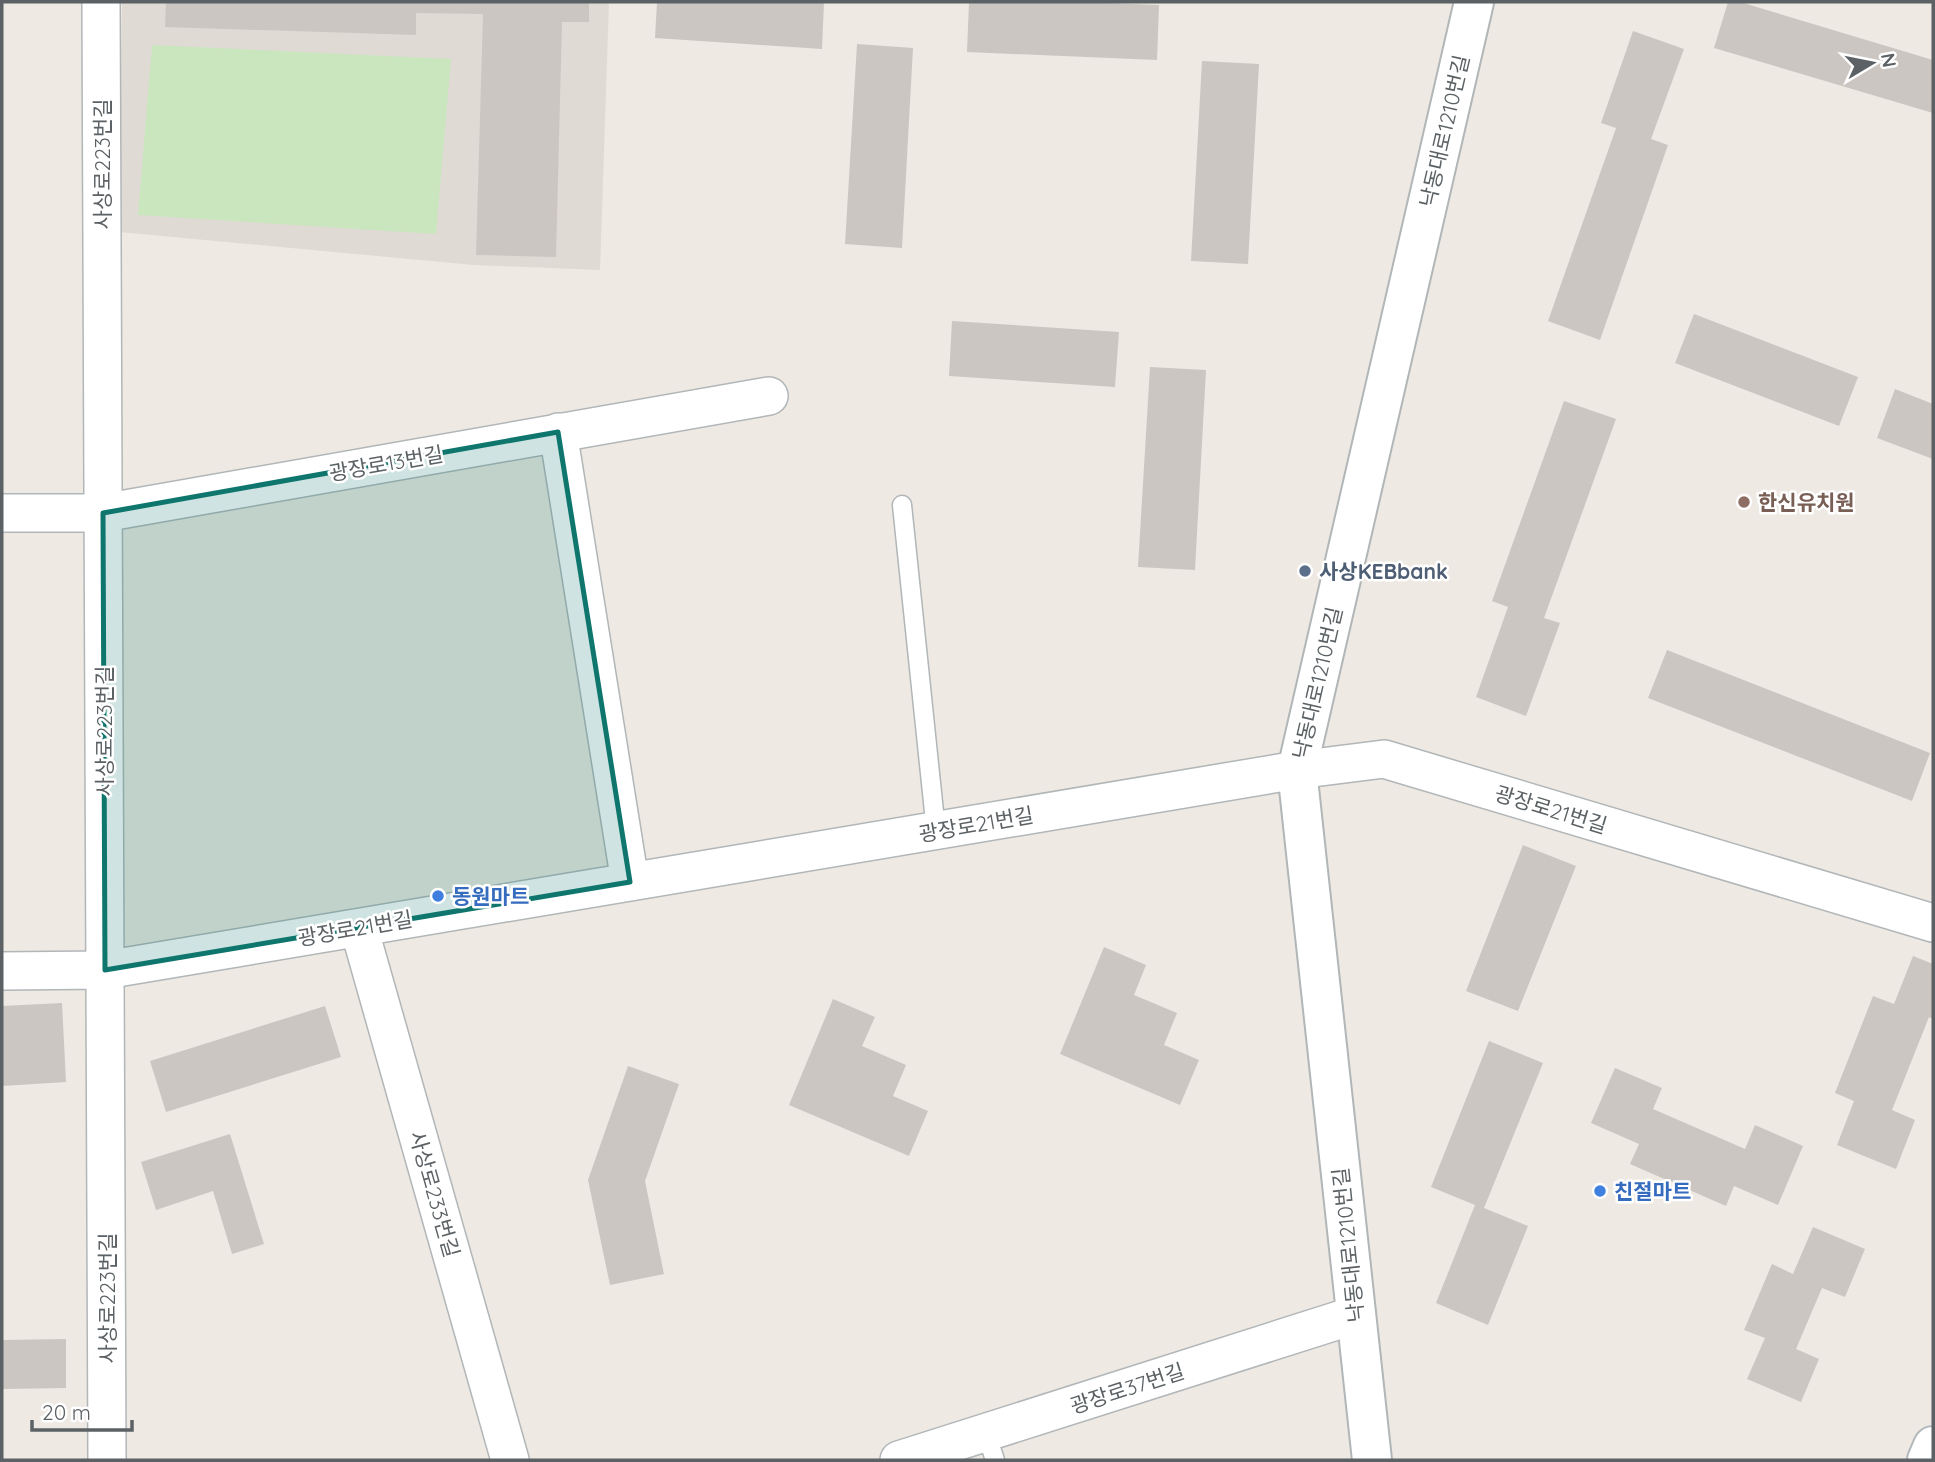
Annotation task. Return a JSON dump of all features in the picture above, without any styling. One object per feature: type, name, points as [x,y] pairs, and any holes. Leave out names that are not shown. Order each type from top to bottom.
[{"type":"street","name":"사상로223번길","points":[[101,2],[107,1460]]},
{"type":"street","name":"낙동대로1210번길","points":[[1372,1460],[1297,770],[1474,2]]},
{"type":"street","name":"광장로13번길","points":[[2,513],[103,513],[769,396]]},
{"type":"street","points":[[558,432],[630,882]]},
{"type":"street","name":"광장로21번길","points":[[2,971],[105,970],[1297,770],[1384,759],[1933,923]]},
{"type":"street","name":"사상로233번길","points":[[359,928],[510,1460]]},
{"type":"street","name":"광장로37번길","points":[[899,1460],[990,1446],[1355,1315]]},
{"type":"street","points":[[1927,1460],[1933,1446]]},
{"type":"lane","points":[[902,505],[936,831]]},
{"type":"highlighted area","points":[[558,432],[630,882],[105,970],[103,513]]},
{"type":"shaded area","points":[[122,2],[609,2],[600,270],[474,265],[119,232]]},
{"type":"green space","points":[[152,45],[451,59],[436,234],[138,215]]},
{"type":"building","points":[[166,2],[589,2],[589,22],[562,22],[556,257],[476,255],[483,14],[416,13],[416,35],[165,27]]},
{"type":"building","points":[[657,2],[824,2],[822,49],[655,38]]},
{"type":"building","points":[[969,2],[1159,5],[1157,60],[967,52]]},
{"type":"building","points":[[1728,2],[1740,2],[1933,60],[1933,113],[1714,48]]},
{"type":"building","points":[[1633,31],[1684,49],[1651,139],[1668,145],[1600,340],[1548,321],[1616,128],[1601,123]]},
{"type":"building","points":[[857,44],[913,48],[902,248],[845,244]]},
{"type":"building","points":[[1202,61],[1259,64],[1248,264],[1191,261]]},
{"type":"building","points":[[1694,314],[1858,377],[1839,426],[1675,363]]},
{"type":"building","points":[[952,321],[1119,332],[1115,387],[949,376]]},
{"type":"building","points":[[1150,367],[1206,370],[1195,570],[1138,567]]},
{"type":"building","points":[[1895,389],[1933,404],[1933,459],[1877,438]]},
{"type":"building","points":[[1564,401],[1616,419],[1544,618],[1560,623],[1526,716],[1476,697],[1508,607],[1492,601]]},
{"type":"building","points":[[1667,650],[1930,753],[1912,801],[1648,698]]},
{"type":"building","points":[[1523,845],[1576,866],[1518,1011],[1466,991]]},
{"type":"building","points":[[1104,947],[1146,965],[1134,995],[1177,1013],[1164,1045],[1199,1060],[1180,1105],[1060,1054]]},
{"type":"building","points":[[1913,956],[1933,964],[1933,1019],[1929,1017],[1892,1110],[1915,1120],[1896,1169],[1837,1145],[1854,1101],[1835,1093],[1873,996],[1894,1004]]},
{"type":"building","points":[[833,999],[875,1017],[862,1046],[906,1065],[893,1096],[928,1111],[909,1156],[789,1105]]},
{"type":"building","points":[[62,1003],[66,1082],[2,1086],[2,1006]]},
{"type":"building","points":[[325,1006],[341,1057],[166,1112],[150,1061]]},
{"type":"building","points":[[1489,1041],[1543,1063],[1484,1208],[1528,1226],[1488,1325],[1436,1303],[1475,1205],[1431,1187]]},
{"type":"building","points":[[628,1066],[679,1084],[645,1181],[664,1274],[610,1285],[588,1180]]},
{"type":"building","points":[[1615,1068],[1662,1088],[1653,1109],[1745,1149],[1755,1125],[1803,1146],[1778,1205],[1734,1186],[1726,1206],[1630,1164],[1639,1144],[1591,1123]]},
{"type":"building","points":[[230,1134],[264,1244],[232,1254],[213,1191],[156,1210],[141,1162]]},
{"type":"building","points":[[1813,1227],[1865,1249],[1845,1297],[1822,1288],[1796,1349],[1819,1359],[1801,1402],[1747,1379],[1765,1338],[1744,1330],[1772,1264],[1793,1274]]},
{"type":"building","points":[[66,1339],[66,1388],[2,1389],[2,1340]]},
{"type":"place","name":"한신유치원","points":[[1744,502]]},
{"type":"place","name":"사상KEBbank","points":[[1305,571]]},
{"type":"place","name":"동원마트","points":[[438,896]]},
{"type":"place","name":"친절마트","points":[[1600,1191]]}]
